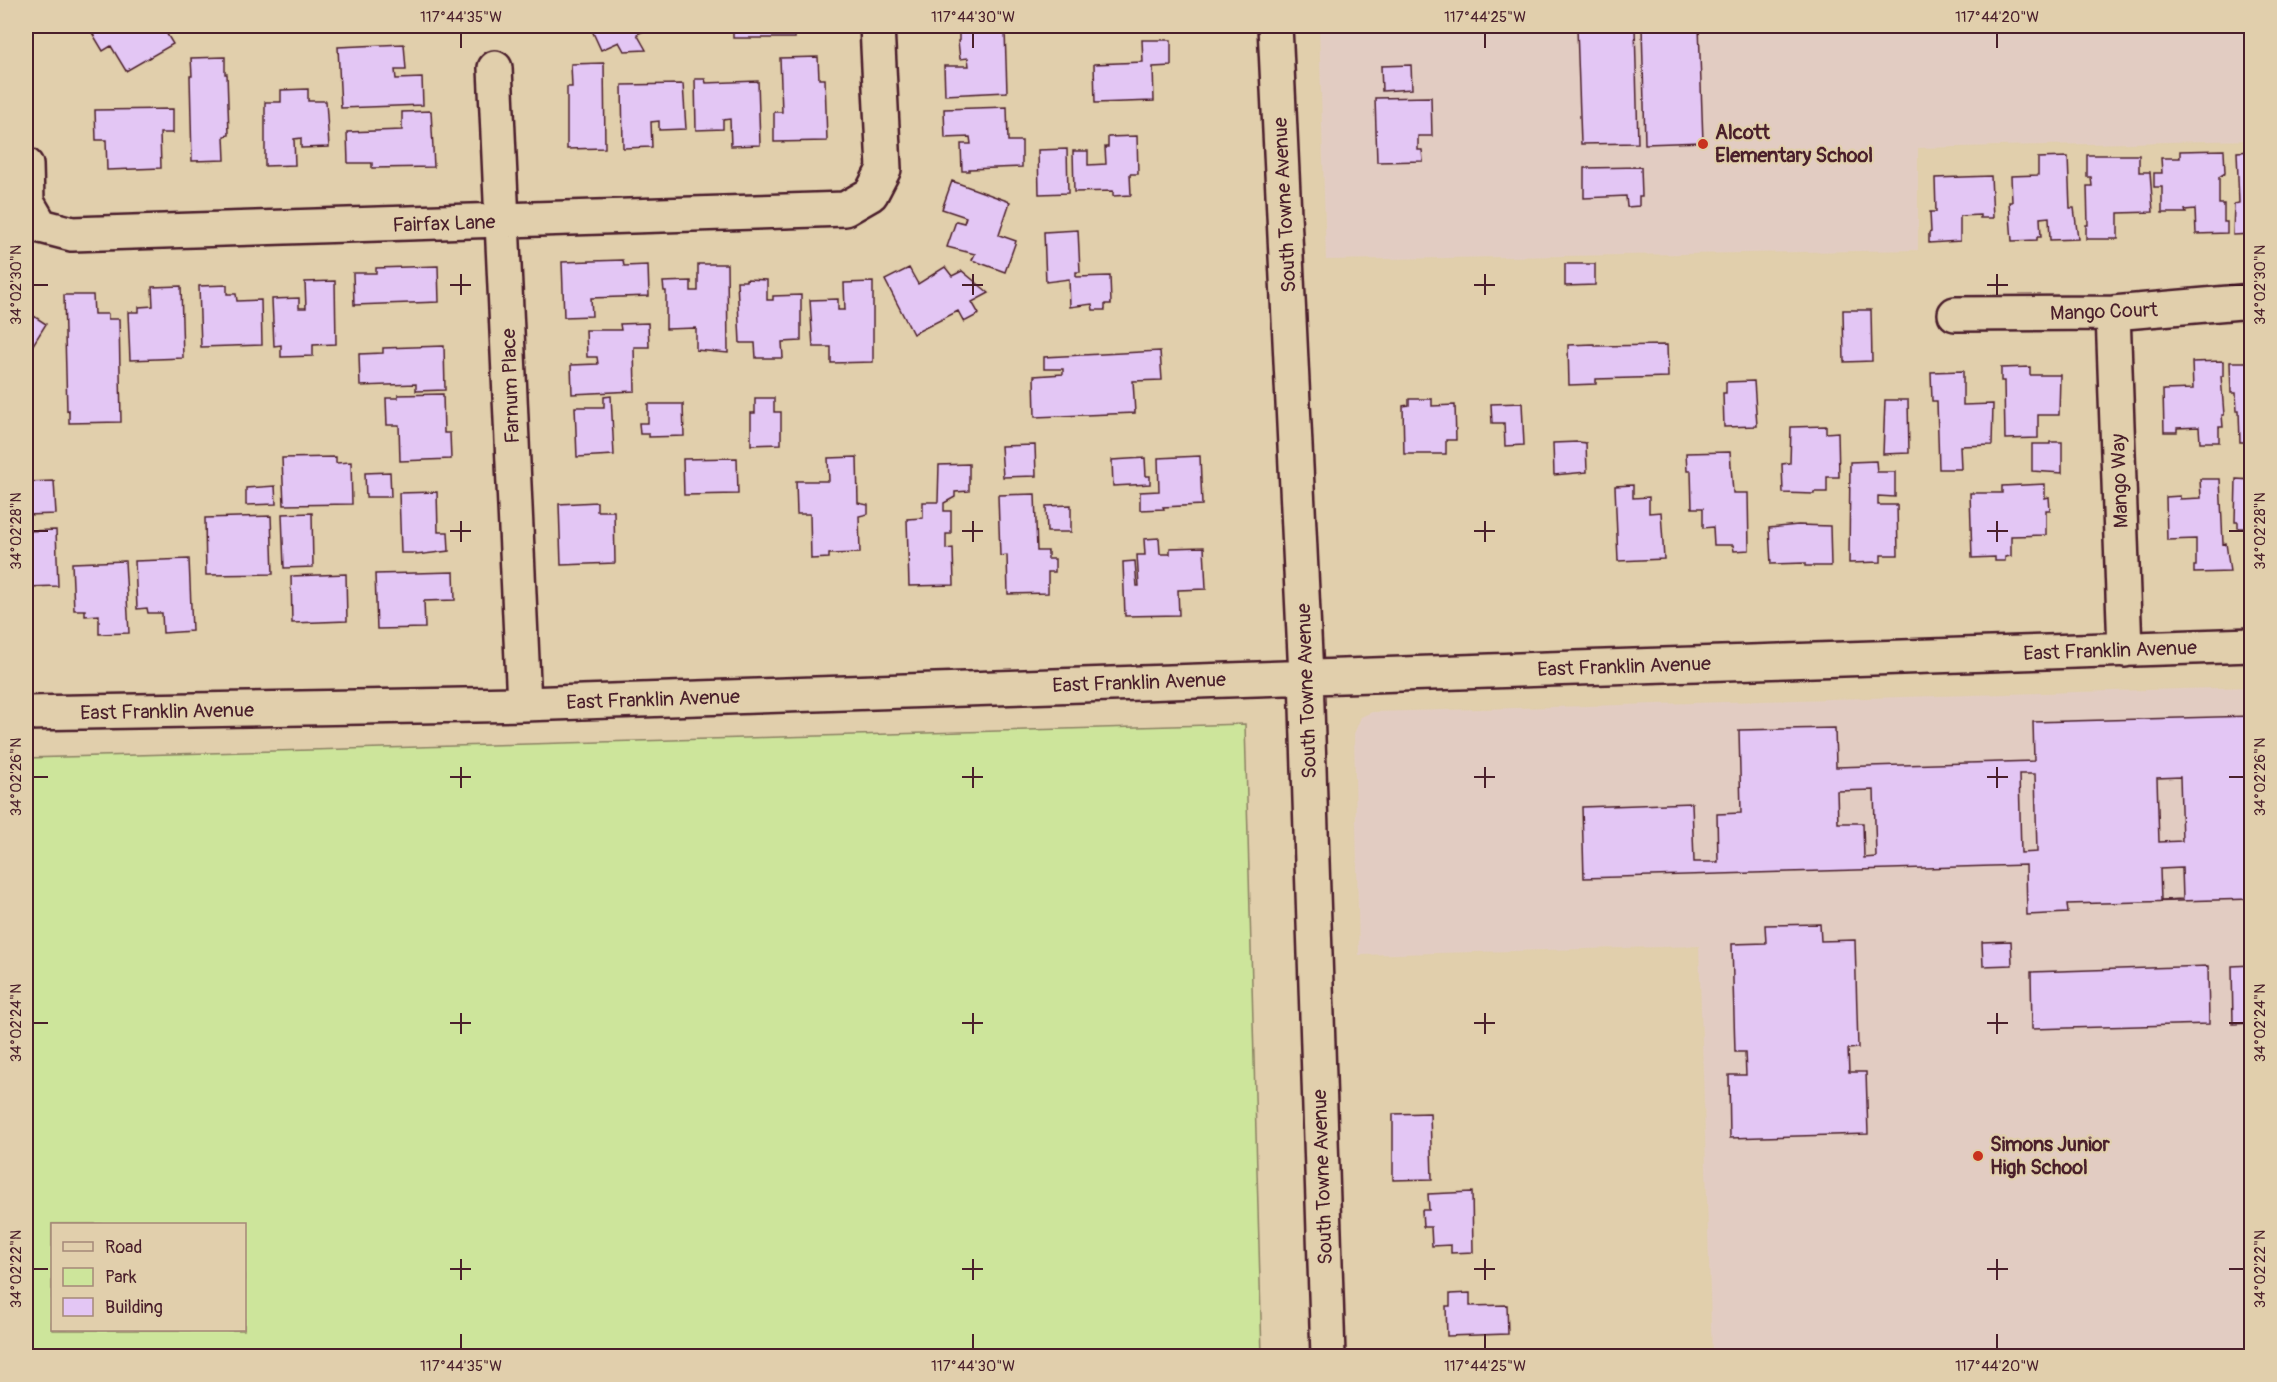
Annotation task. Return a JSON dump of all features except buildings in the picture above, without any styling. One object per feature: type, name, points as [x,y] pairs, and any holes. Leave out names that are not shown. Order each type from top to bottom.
[{"type":"street","name":"Fairfax Lane","points":[[26,165],[27,202],[41,226],[72,234],[845,210],[871,194],[884,169],[877,26]]},
{"type":"street","name":"South Towne Avenue","points":[[1275,26],[1306,676],[1328,1356]]},
{"type":"street","name":"Farnum Place","points":[[495,68],[524,704]]},
{"type":"street","name":"Mango Court","points":[[1955,314],[2113,313],[2252,301]]},
{"type":"street","name":"Mango Way","points":[[2113,313],[2125,650]]},
{"type":"street","name":"East Franklin Avenue","points":[[26,713],[524,704],[2252,645]]},
{"type":"shaded area","name":"Alcott Elementary School","points":[[1319,26],[2251,26],[2251,140],[1918,148],[1918,250],[1326,260]]},
{"type":"shaded area","name":"Simons Junior High School","points":[[2251,687],[2251,1356],[1712,1356],[1699,946],[1359,955],[1354,734],[1361,717],[1372,712]]},
{"type":"green space","points":[[1245,724],[1262,1356],[26,1356],[26,758]]},
{"type":"place","name":"Alcott Elementary School","points":[[1703,144]]},
{"type":"place","name":"Simons Junior High School","points":[[1978,1156]]}]
